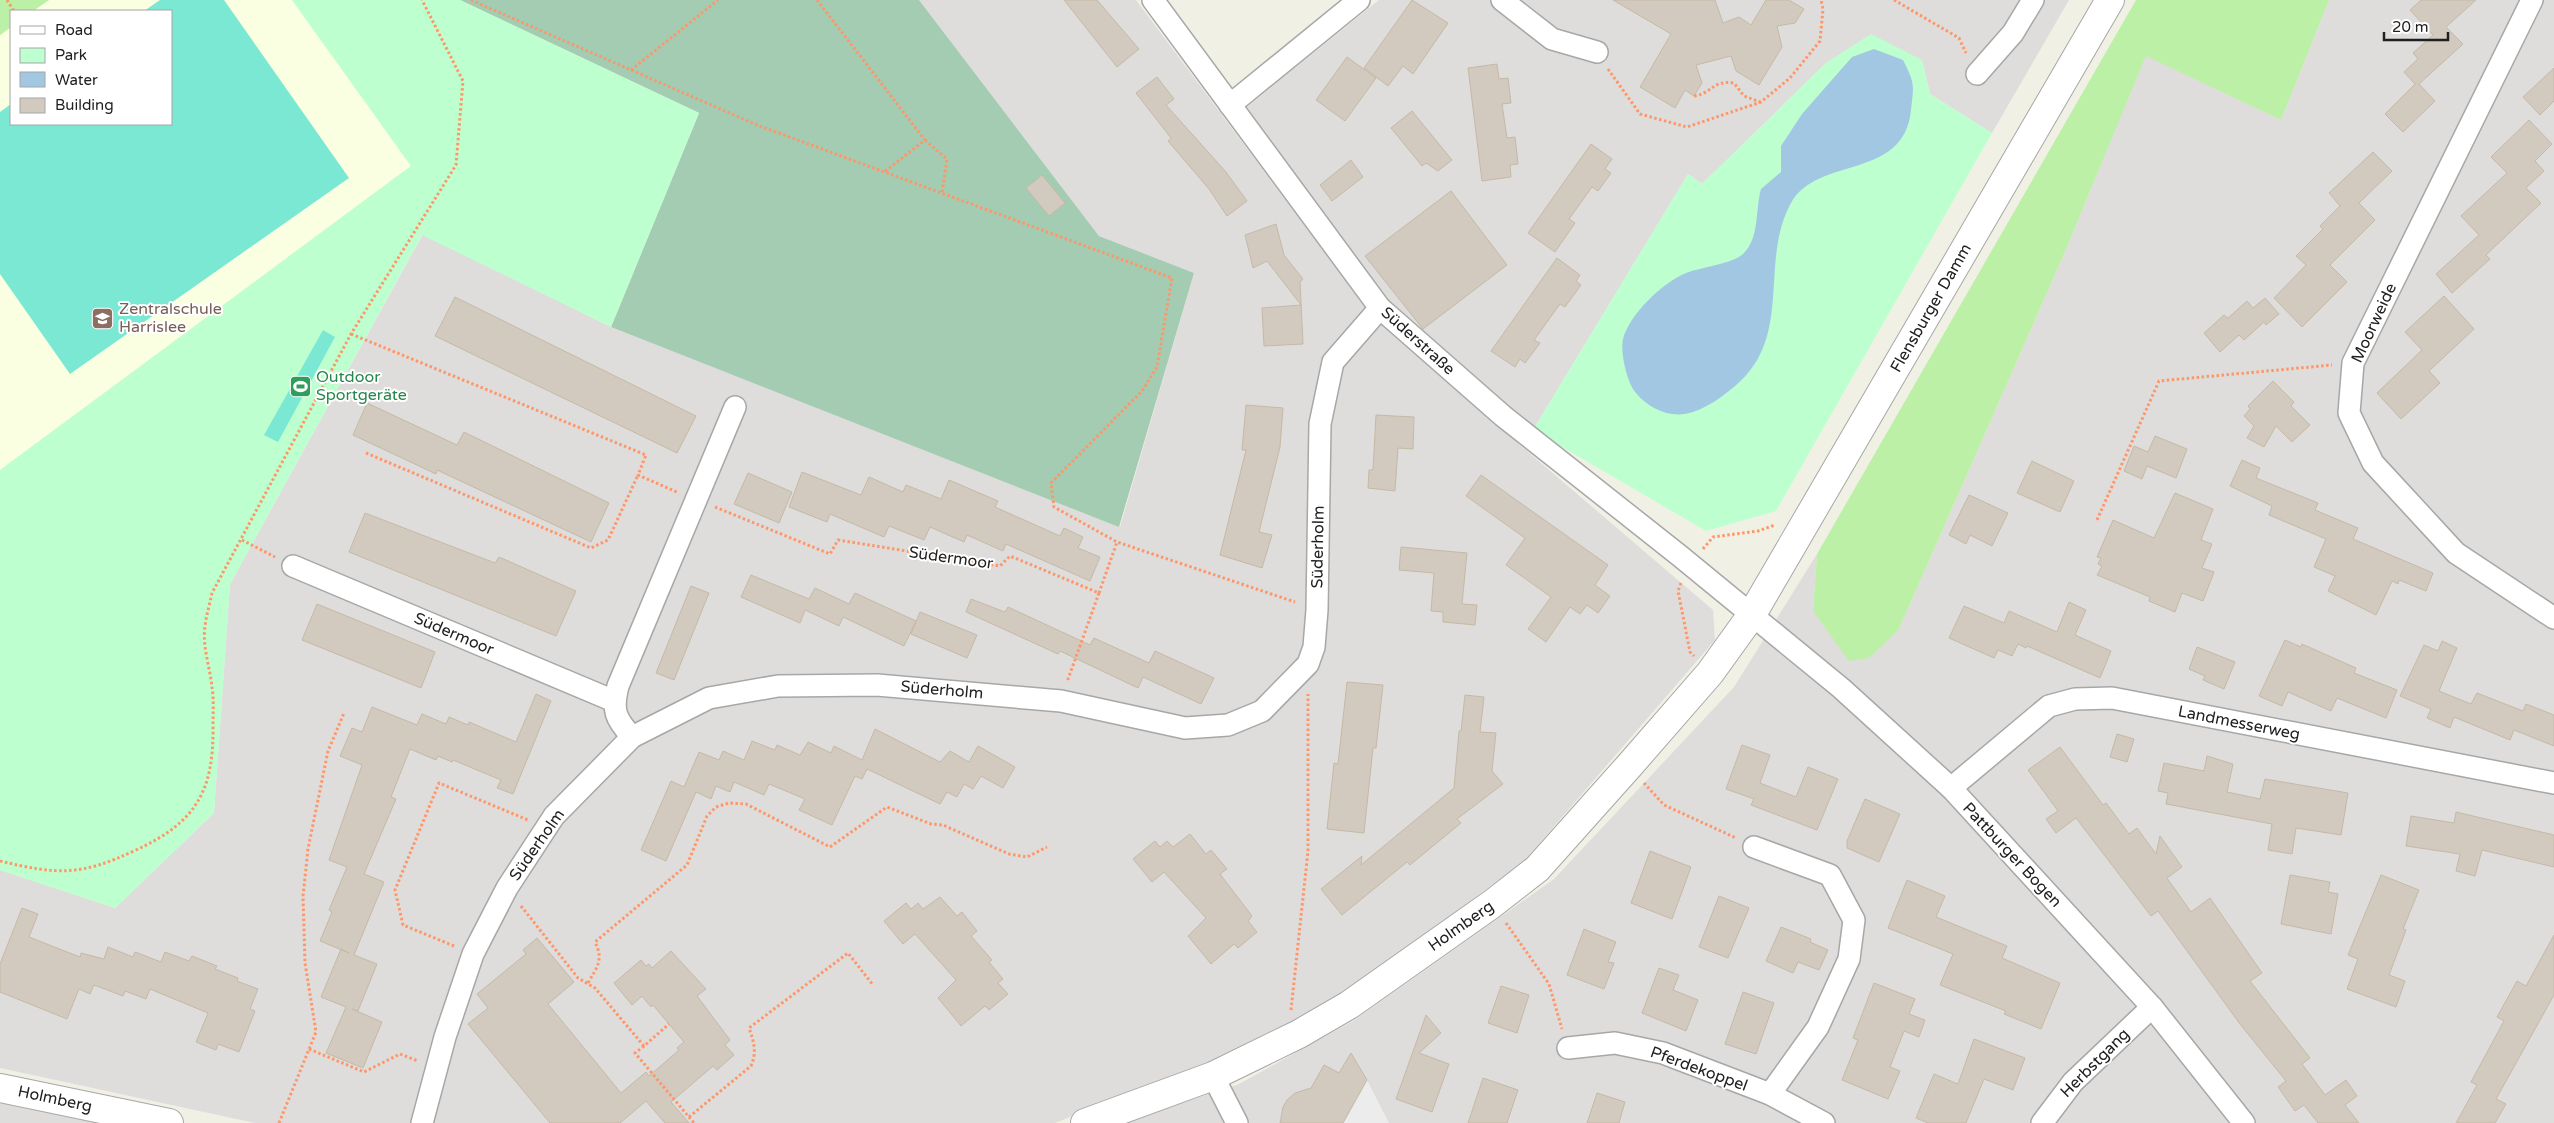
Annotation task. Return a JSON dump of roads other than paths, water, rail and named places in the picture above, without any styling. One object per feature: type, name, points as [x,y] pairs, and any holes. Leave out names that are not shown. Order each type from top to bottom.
[{"type":"street","name":"Süderstraße","points":[[1153,0],[1380,308],[1503,416],[1751,616]]},
{"type":"street","points":[[1230,105],[1360,0]]},
{"type":"street","points":[[1502,0],[1552,39],[1598,52]]},
{"type":"street","points":[[1977,74],[2013,33],[2033,0]]},
{"type":"street","name":"Flensburger Damm","points":[[1751,616],[2110,0]]},
{"type":"street","name":"Moorweide","points":[[2532,0],[2352,364],[2349,413],[2373,463],[2456,552],[2554,618]]},
{"type":"street","name":"Süderholm","points":[[422,1123],[437,1068],[473,954],[507,888],[544,830],[554,816],[632,736],[709,698],[778,686],[877,685],[1061,701],[1185,728],[1228,725],[1262,711],[1308,664],[1314,647],[1317,610],[1320,424],[1333,362],[1380,308]]},
{"type":"street","points":[[632,736],[617,720],[614,701],[618,686],[735,406]]},
{"type":"street","name":"Südermoor","points":[[293,566],[614,701]]},
{"type":"street","name":"Holmberg","points":[[1085,1123],[1214,1076],[1298,1034],[1350,1005],[1492,904],[1537,869],[1710,673],[1751,616]]},
{"type":"street","name":"Pattburger Bogen","points":[[1751,616],[1841,688],[1951,788],[2152,1007],[2244,1123]]},
{"type":"street","name":"Landmesserweg","points":[[1951,788],[2049,706],[2075,699],[2112,698],[2554,783]]},
{"type":"street","points":[[1754,847],[1830,875],[1854,920],[1849,959],[1818,1027],[1770,1094]]},
{"type":"street","name":"Herbstgang","points":[[2042,1123],[2072,1082],[2152,1007]]},
{"type":"street","name":"Pferdekoppel","points":[[1568,1048],[1615,1043],[1663,1053],[1770,1094],[1824,1123]]},
{"type":"street","points":[[1214,1076],[1237,1123]]},
{"type":"street","name":"Holmberg","points":[[0,1088],[169,1123]]},
{"type":"water","points":[[1874,49],[1903,60],[1910,74],[1913,84],[1913,95],[1905,132],[1893,148],[1877,158],[1820,178],[1804,188],[1791,203],[1782,226],[1777,250],[1770,323],[1764,346],[1753,367],[1734,387],[1699,410],[1685,414],[1669,414],[1648,404],[1633,388],[1623,359],[1623,339],[1632,320],[1648,300],[1677,277],[1732,260],[1743,254],[1755,232],[1761,189],[1781,172],[1781,146],[1802,114],[1852,57]]},
{"type":"place","name":"Zentralschule Harrislee","points":[[103,318]]},
{"type":"place","name":"Outdoor Sportgeräte","points":[[300,386]]}]
